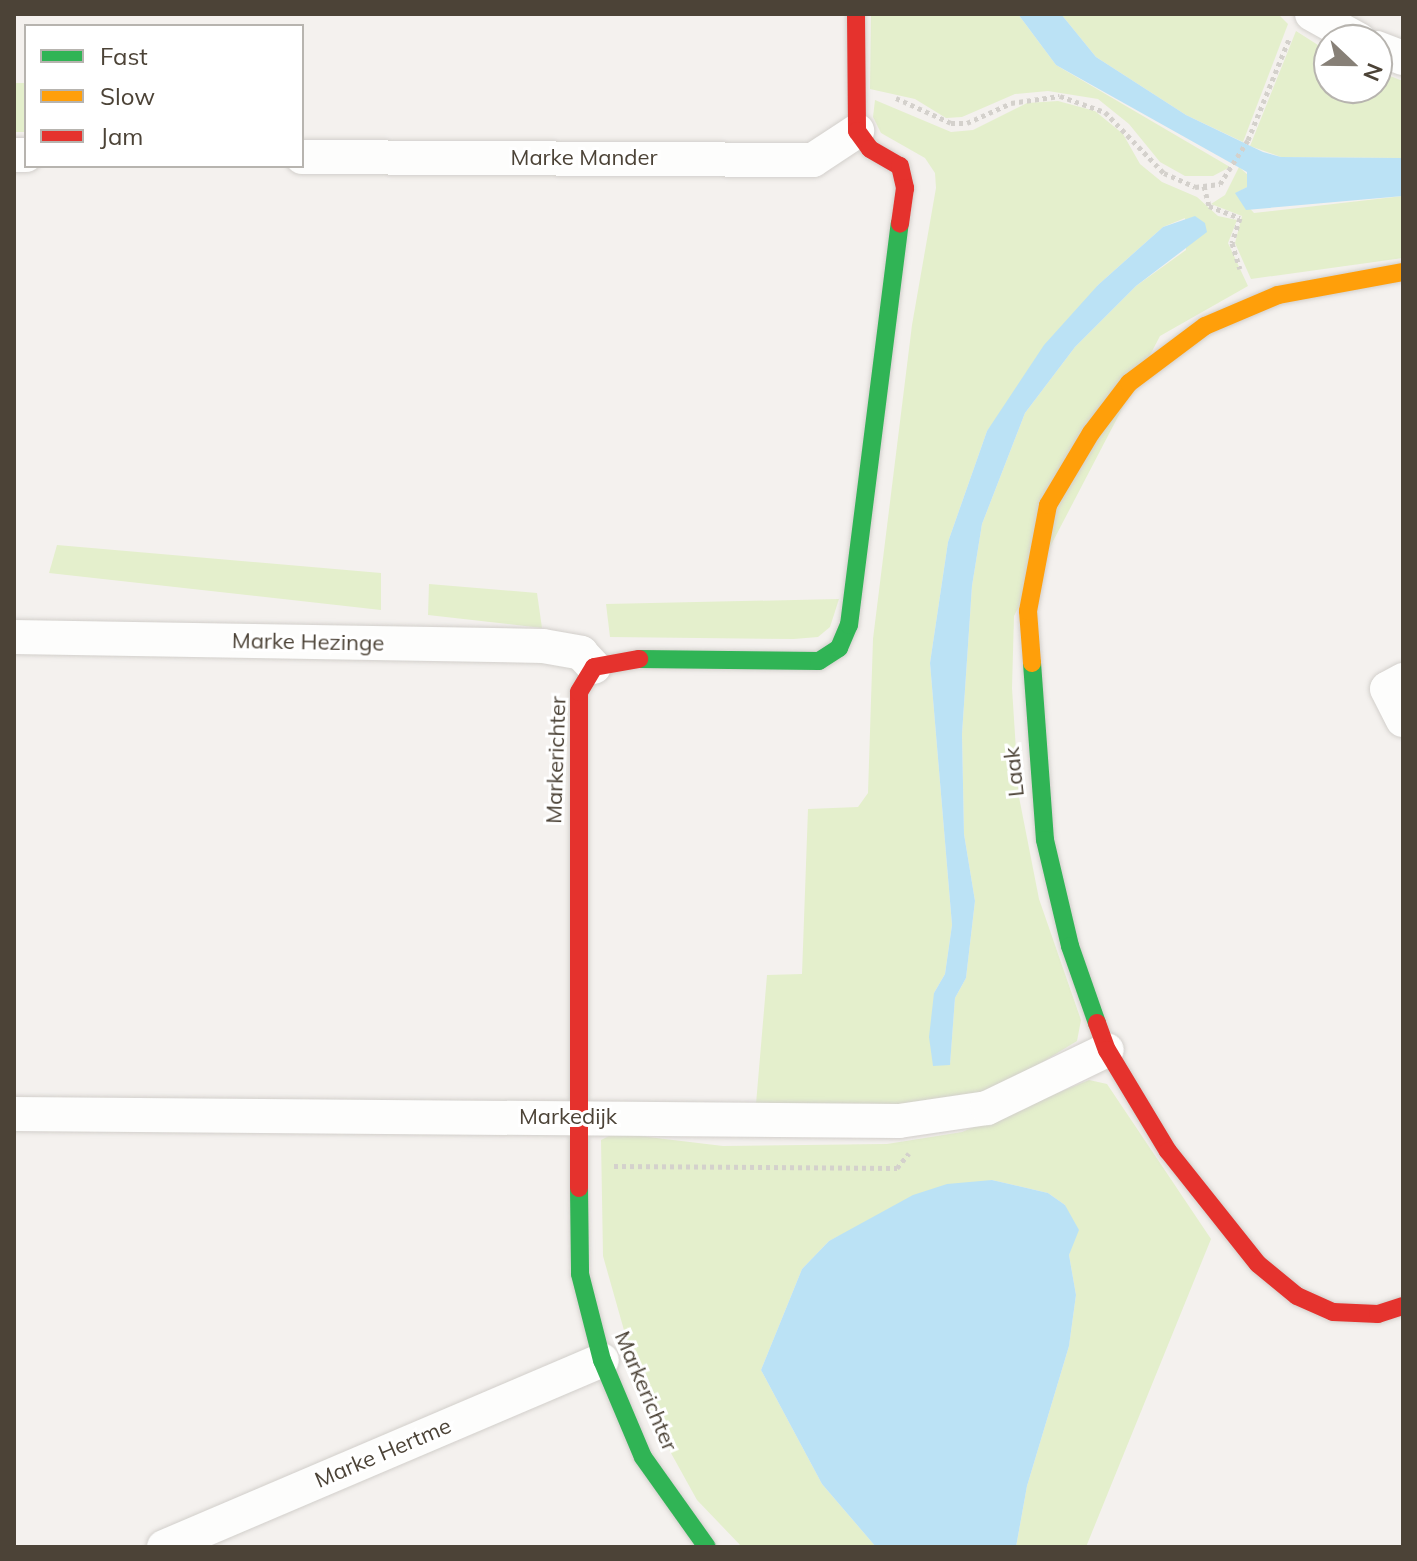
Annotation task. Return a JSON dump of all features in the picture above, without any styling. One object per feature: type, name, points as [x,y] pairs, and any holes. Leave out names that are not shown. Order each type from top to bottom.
[{"type":"street","points":[[594,667],[617,659],[819,661],[839,648],[849,625],[905,188],[900,166],[870,149],[857,131],[856,14]]},
{"type":"street","name":"Marke Mander","points":[[304,157],[813,160],[857,131]]},
{"type":"street","name":"Laak","points":[[1403,272],[1266,301],[1205,326],[1129,383],[1091,433],[1048,505],[1028,611],[1045,840],[1070,946],[1107,1050],[1168,1151],[1258,1264],[1297,1296],[1333,1312],[1378,1314],[1403,1306]]},
{"type":"street","name":"Marke Hezinge","points":[[14,637],[543,646],[581,653],[594,667]]},
{"type":"street","name":"Markerichter","points":[[594,667],[579,692],[576,1119],[580,1274],[602,1360],[643,1457],[707,1547]]},
{"type":"street","points":[[1403,680],[1387,689],[1403,720]]},
{"type":"street","name":"Markedijk","points":[[14,1114],[899,1121],[987,1108],[1107,1050]]},
{"type":"street","name":"Marke Hertme","points":[[164,1547],[602,1360]]},
{"type":"path","points":[[855,97],[901,99],[951,123],[967,123],[1011,103],[1060,96],[1105,112],[1164,173],[1204,186],[1220,184],[1233,170],[1303,21]]},
{"type":"path","points":[[1204,186],[1209,206],[1240,218],[1233,256],[1266,301]]},
{"type":"green space","points":[[871,14],[1018,14],[1056,65],[1230,167],[1213,176],[1185,176],[1160,162],[1129,124],[1098,99],[1048,91],[1015,94],[962,117],[946,118],[915,99],[870,89]]},
{"type":"green space","points":[[1061,14],[1278,14],[1288,24],[1243,142],[1186,115],[1096,57]]},
{"type":"green space","points":[[1296,31],[1313,42],[1313,104],[1393,104],[1393,77],[1403,81],[1403,158],[1281,157],[1250,146]]},
{"type":"green space","points":[[14,83],[24,83],[24,132],[14,132]]},
{"type":"green space","points":[[875,100],[951,132],[973,130],[1027,103],[1058,101],[1095,111],[1123,134],[1140,164],[1162,182],[1197,197],[1218,216],[1237,220],[1228,243],[1248,286],[1160,336],[1014,616],[1012,688],[1019,797],[1039,899],[1081,1020],[1077,1041],[1005,1085],[958,1099],[913,1105],[756,1104],[767,975],[802,974],[808,809],[858,807],[868,793],[873,639],[912,325],[936,188],[935,173],[925,158],[881,133],[873,117]],"holes":[[[1185,218],[1186,250],[1136,286],[1075,347],[1025,413],[982,524],[972,586],[962,734],[964,834],[975,901],[966,978],[955,998],[950,1064],[934,993],[945,974],[952,925],[930,663],[948,542],[987,431],[1098,285],[1163,227]]]},
{"type":"green space","points":[[1239,167],[1249,176],[1247,187],[1236,193],[1254,213],[1403,196],[1403,258],[1251,279],[1235,243],[1242,216],[1211,204],[1225,195]]},
{"type":"green space","points":[[57,545],[381,573],[381,610],[49,573]]},
{"type":"green space","points":[[429,584],[537,593],[542,628],[428,615]]},
{"type":"green space","points":[[839,599],[830,627],[818,637],[794,639],[610,637],[606,604]]},
{"type":"green space","points":[[1089,1080],[1107,1084],[1211,1239],[1086,1547],[1016,1547],[1027,1486],[1069,1346],[1076,1295],[1069,1255],[1075,1235],[1065,1205],[1048,1193],[992,1180],[867,1222],[829,1241],[802,1269],[761,1370],[822,1484],[876,1547],[742,1547],[697,1500],[646,1408],[603,1256],[601,1140],[615,1133],[723,1146],[887,1144],[962,1132]]},
{"type":"water","points":[[1018,14],[1061,14],[1096,57],[1186,115],[1263,152],[1281,157],[1403,158],[1403,196],[1246,210],[1235,193],[1247,187],[1247,172],[1056,65]]},
{"type":"water","points":[[1195,216],[1205,223],[1207,232],[1136,286],[1075,347],[1025,413],[982,524],[972,586],[962,734],[964,834],[975,901],[966,978],[955,998],[950,1065],[933,1066],[929,1037],[934,993],[945,974],[952,925],[930,663],[948,542],[987,431],[1044,345],[1098,285],[1163,227]]},
{"type":"water","points":[[992,1180],[1048,1193],[1065,1205],[1079,1230],[1069,1255],[1076,1295],[1069,1346],[1027,1486],[1016,1547],[876,1547],[822,1484],[761,1370],[802,1269],[829,1241],[913,1195],[947,1184]]},
{"type":"traffic: fast","points":[[639,659],[819,661],[839,648],[849,625],[900,224]]},
{"type":"traffic: fast","points":[[1032,663],[1045,840],[1070,946],[1097,1023]]},
{"type":"traffic: fast","points":[[579,1188],[580,1274],[602,1360],[643,1457],[707,1547]]},
{"type":"traffic: slow","points":[[1032,663],[1028,611],[1048,505],[1091,433],[1129,383],[1205,326],[1278,295],[1403,272]]},
{"type":"traffic: jam","points":[[856,14],[857,131],[870,149],[900,166],[905,188],[900,224]]},
{"type":"traffic: jam","points":[[579,1188],[579,692],[594,667],[639,659]]},
{"type":"traffic: jam","points":[[1097,1023],[1107,1050],[1168,1151],[1258,1264],[1297,1296],[1333,1312],[1378,1314],[1403,1306]]}]
